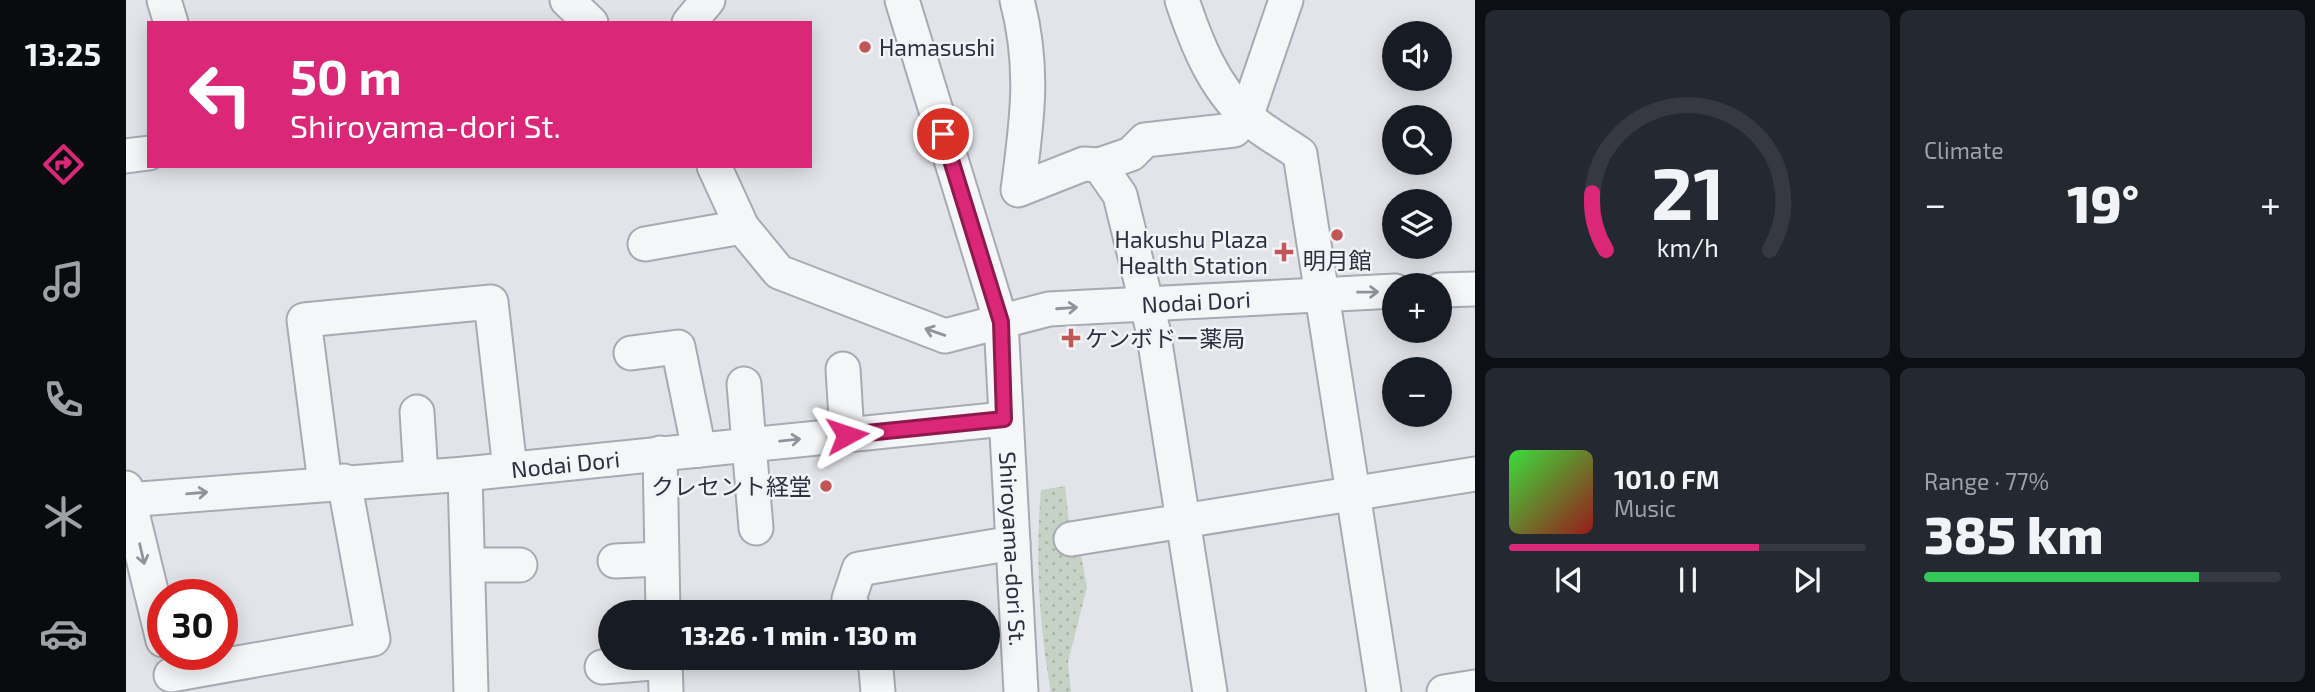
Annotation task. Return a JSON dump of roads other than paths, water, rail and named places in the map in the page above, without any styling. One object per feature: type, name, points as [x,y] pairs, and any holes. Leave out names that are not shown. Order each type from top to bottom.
[{"type":"street","points":[[164,0],[170,21]]},
{"type":"street","points":[[567,0],[589,21]]},
{"type":"street","points":[[691,21],[708,0]]},
{"type":"street","name":"Shiroyama-dori St.","points":[[902,0],[1001,322],[1004,419],[1013,543],[1003,643],[1021,692]]},
{"type":"street","points":[[1017,0],[1025,31],[1030,96],[1018,190],[1084,164],[1098,165],[1131,154],[1145,140],[1234,130],[1246,117],[1286,0]]},
{"type":"street","points":[[1182,0],[1196,43],[1213,75],[1246,117],[1300,154],[1384,692]]},
{"type":"street","points":[[126,156],[147,153]]},
{"type":"street","points":[[1098,165],[1120,195],[1153,330],[1210,692]]},
{"type":"street","name":"Nodai Dori","points":[[714,168],[742,227],[779,272],[946,336],[1049,309],[1323,292],[1382,291]]},
{"type":"street","points":[[645,244],[742,227]]},
{"type":"street","points":[[1452,290],[1475,289]]},
{"type":"street","points":[[171,674],[220,668],[373,639],[335,482],[307,347],[304,320],[491,302],[510,469]]},
{"type":"street","points":[[631,353],[678,347],[699,450]]},
{"type":"street","points":[[843,369],[847,435]]},
{"type":"street","points":[[744,384],[755,528]]},
{"type":"street","points":[[417,412],[421,476]]},
{"type":"street","name":"Nodai Dori","points":[[127,495],[465,474],[1004,419]]},
{"type":"street","points":[[660,453],[663,600]]},
{"type":"street","points":[[465,474],[471,692]]},
{"type":"street","points":[[1071,539],[1353,496],[1475,474]]},
{"type":"street","points":[[127,495],[148,579]]},
{"type":"street","points":[[849,600],[859,569],[1013,543]]},
{"type":"street","points":[[615,561],[661,559]]},
{"type":"street","points":[[468,565],[520,565]]},
{"type":"street","points":[[876,670],[878,692]]},
{"type":"street","points":[[1444,692],[1475,687]]},
{"type":"place","name":"Hamasushi","points":[[865,47]]},
{"type":"place","name":"明月館","points":[[1337,235]]},
{"type":"place","name":"Hakushu Plaza Health Station","points":[[1284,252]]},
{"type":"place","name":"ケンボドー薬局","points":[[1071,338]]},
{"type":"place","name":"クレセント経堂","points":[[826,486]]}]
